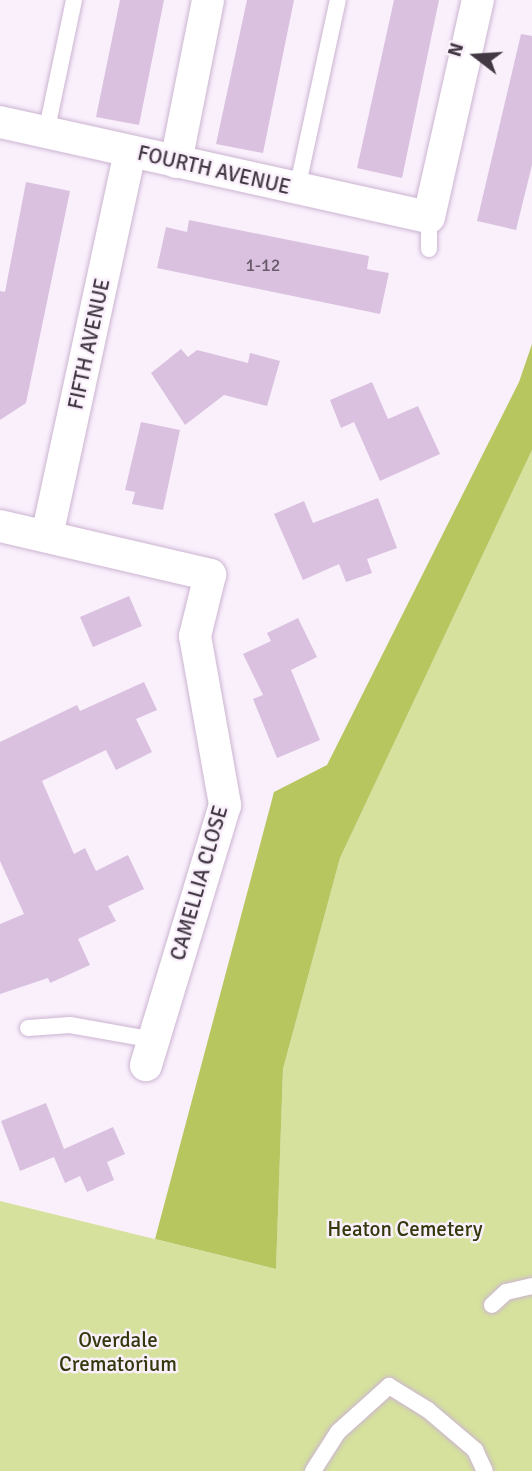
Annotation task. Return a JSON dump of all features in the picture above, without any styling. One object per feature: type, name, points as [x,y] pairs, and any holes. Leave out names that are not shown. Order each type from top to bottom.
[{"type":"street","points":[[176,162],[208,0]]},
{"type":"street","points":[[429,217],[478,0]]},
{"type":"street","name":"FOURTH AVENUE","points":[[0,122],[429,217]]},
{"type":"street","name":"FIFTH AVENUE","points":[[47,536],[130,152]]},
{"type":"street","points":[[0,526],[47,536]]},
{"type":"street","name":"CAMELLIA CLOSE","points":[[47,536],[210,576],[195,636],[225,805],[150,1052]]},
{"type":"lane","points":[[46,133],[74,0]]},
{"type":"lane","points":[[297,189],[338,0]]},
{"type":"lane","points":[[429,217],[429,249]]},
{"type":"lane","points":[[28,1028],[70,1025],[150,1052]]},
{"type":"lane","points":[[492,1305],[506,1292],[532,1286]]},
{"type":"lane","points":[[313,1471],[338,1432],[389,1387],[428,1410],[475,1450],[485,1471]]},
{"type":"green space","points":[[532,344],[532,450],[340,858],[283,1069],[276,1269],[155,1239],[274,792],[327,765],[519,382]]},
{"type":"green space","name":"Heaton Cemetery","points":[[532,450],[532,1471],[0,1471],[0,1201],[276,1269],[283,1069],[340,858]]},
{"type":"building","points":[[120,0],[164,0],[139,125],[96,117]]},
{"type":"building","points":[[247,0],[294,0],[263,153],[216,144]]},
{"type":"building","points":[[394,0],[439,0],[402,178],[357,168]]},
{"type":"building","points":[[521,34],[532,36],[532,165],[516,230],[477,221]]},
{"type":"building","points":[[26,182],[70,191],[26,403],[0,420],[0,291],[5,292]]},
{"type":"building","points":[[189,220],[369,256],[367,269],[389,273],[380,314],[157,268],[166,227],[187,232]]},
{"type":"building","points":[[181,349],[188,357],[197,350],[248,363],[250,353],[280,361],[267,406],[224,395],[185,425],[151,373]]},
{"type":"building","points":[[372,382],[388,419],[418,406],[440,454],[380,481],[354,422],[341,428],[330,400]]},
{"type":"building","points":[[141,422],[180,430],[163,510],[132,504],[135,492],[125,490]]},
{"type":"building","points":[[378,498],[397,548],[367,559],[372,573],[346,582],[339,564],[303,580],[274,514],[304,501],[313,523]]},
{"type":"building","points":[[129,596],[142,626],[93,647],[80,617]]},
{"type":"building","points":[[298,618],[317,657],[291,670],[320,740],[277,758],[253,699],[263,695],[243,654],[271,641],[267,633]]},
{"type":"building","points":[[144,682],[157,710],[136,719],[152,752],[116,770],[106,750],[42,781],[74,854],[85,848],[96,871],[128,855],[144,889],[108,906],[116,921],[78,939],[90,965],[50,983],[48,978],[0,994],[0,924],[24,914],[0,861],[0,742],[77,705],[80,711]]},
{"type":"building","points":[[46,1103],[64,1149],[113,1127],[125,1154],[107,1162],[114,1180],[87,1192],[80,1176],[65,1183],[54,1157],[20,1171],[1,1121]]},
{"type":"park label","name":"Overdale Crematorium","points":[[118,1352]]}]
